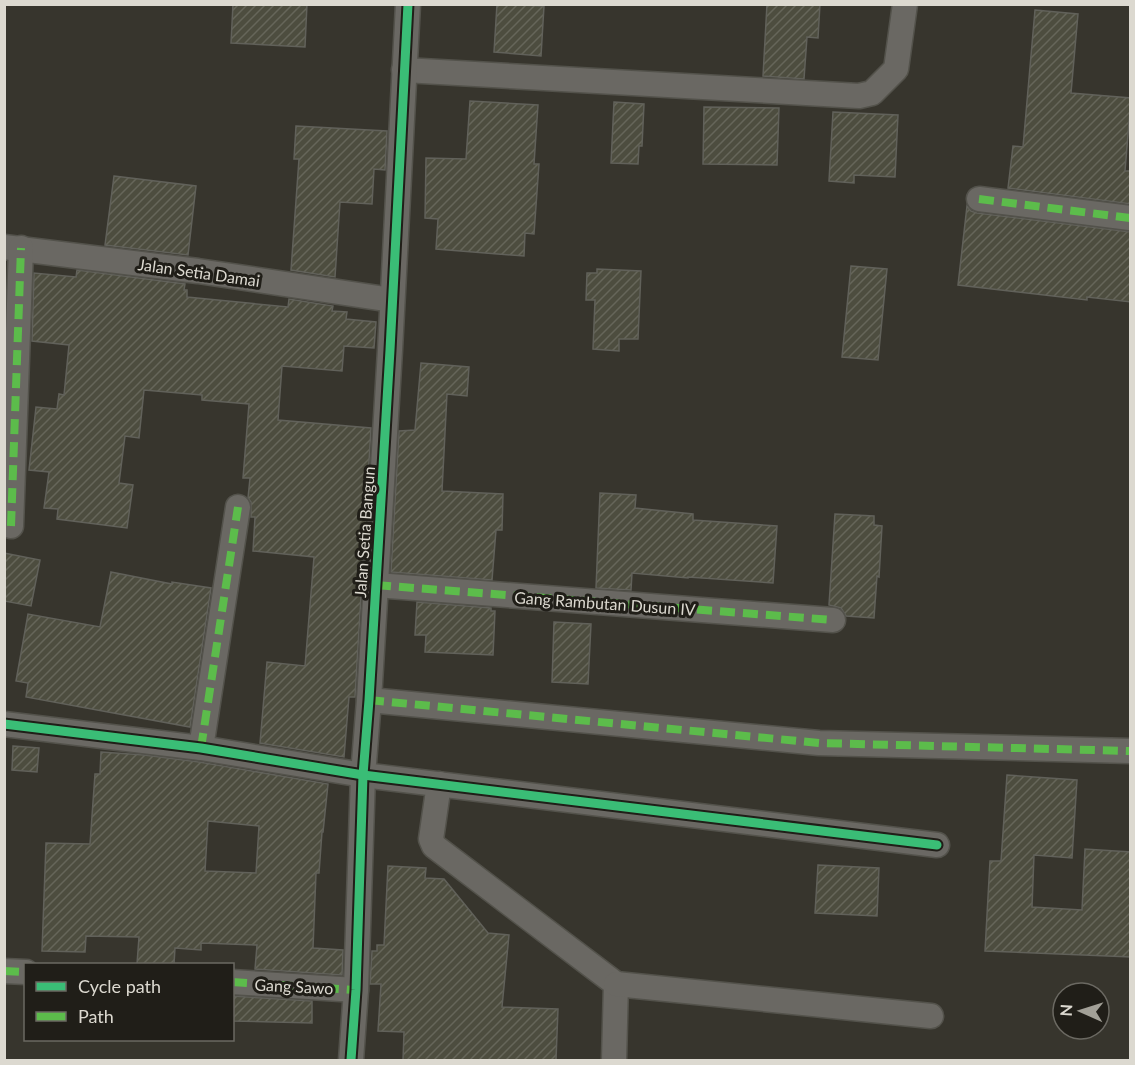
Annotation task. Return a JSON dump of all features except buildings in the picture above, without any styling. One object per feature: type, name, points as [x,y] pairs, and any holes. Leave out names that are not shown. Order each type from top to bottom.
[{"type":"street","name":"Jalan Setia Bangun","points":[[351,1060],[356,990],[363,775],[376,585],[408,4]]},
{"type":"street","points":[[404,70],[859,96],[872,93],[896,69],[905,4]]},
{"type":"street","points":[[979,199],[1131,218]]},
{"type":"street","points":[[11,526],[13,247]]},
{"type":"street","name":"Jalan Setia Damai","points":[[13,247],[198,271],[392,300]]},
{"type":"street","points":[[201,748],[238,507]]},
{"type":"street","name":"Gang Rambutan Dusun IV","points":[[376,585],[833,620]]},
{"type":"street","points":[[369,700],[819,743],[1131,751]]},
{"type":"street","points":[[4,724],[201,748],[363,775],[937,844]]},
{"type":"street","points":[[439,784],[431,839],[434,846],[616,984],[932,1016]]},
{"type":"street","points":[[4,971],[24,972]]},
{"type":"street","name":"Gang Sawo","points":[[234,982],[356,990]]},
{"type":"street","points":[[614,1060],[616,984]]},
{"type":"marked path","points":[[979,199],[1130,218]]},
{"type":"marked path","points":[[11,526],[21,248]]},
{"type":"marked path","points":[[201,748],[238,507]]},
{"type":"marked path","points":[[376,585],[833,620]]},
{"type":"marked path","points":[[369,700],[819,743],[1130,751]]},
{"type":"marked path","points":[[4,971],[24,972]]},
{"type":"marked path","points":[[234,982],[356,990]]},
{"type":"cycle path","points":[[351,1060],[356,990],[363,775],[390,350],[408,4]]},
{"type":"cycle path","points":[[4,724],[201,748],[363,775],[937,845]]}]
